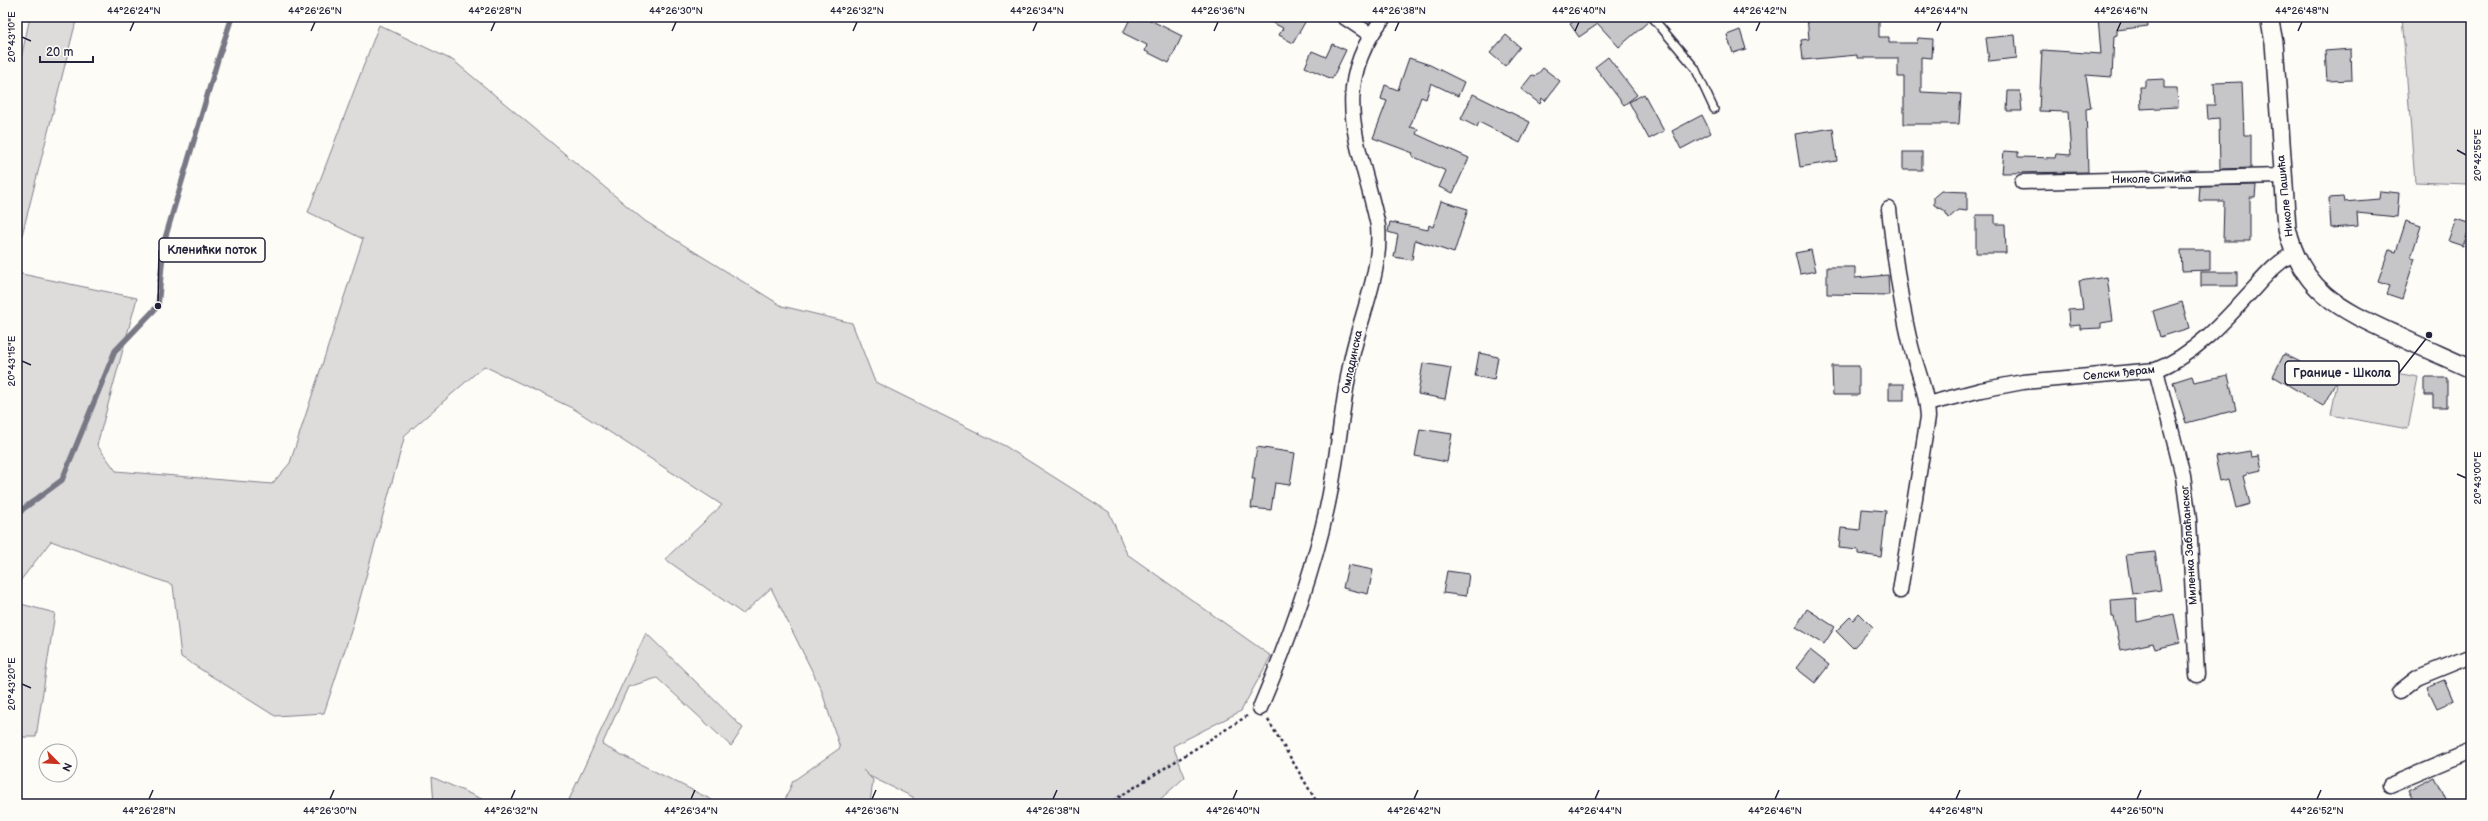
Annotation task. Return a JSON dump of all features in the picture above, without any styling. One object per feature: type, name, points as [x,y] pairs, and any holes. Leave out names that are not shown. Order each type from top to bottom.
[{"type":"street","points":[[1344,17],[1370,35]]},
{"type":"street","name":"Омладинска","points":[[1260,708],[1290,634],[1311,572],[1328,506],[1353,352],[1376,267],[1379,240],[1378,226],[1352,123],[1355,79],[1362,54],[1370,35],[1384,17]]},
{"type":"street","name":"Николе Пашића","points":[[2269,17],[2274,42],[2286,228],[2294,254],[2312,284],[2339,307],[2471,369]]},
{"type":"street","name":"Николе Симића","points":[[2022,182],[2282,176]]},
{"type":"street","points":[[1889,209],[1902,300],[1928,404],[1926,430],[1900,591]]},
{"type":"street","name":"Селски ђерам","points":[[1928,404],[1981,390],[2023,382],[2156,370],[2168,365],[2215,331],[2274,267],[2294,254]]},
{"type":"street","name":"Миленка Заблаћанског","points":[[2156,370],[2162,401],[2173,430],[2184,483],[2189,520],[2197,675]]},
{"type":"street","points":[[2399,692],[2417,678],[2471,656]]},
{"type":"street","points":[[2390,785],[2471,750]]},
{"type":"lane","points":[[1652,17],[1695,68],[1714,109]]},
{"type":"path","points":[[1108,804],[1260,708],[1318,804]]},
{"type":"shaded area","points":[[30,17],[77,17],[17,255],[17,77]]},
{"type":"shaded area","points":[[2402,17],[2471,17],[2471,154],[2467,184],[2415,182]]},
{"type":"shaded area","points":[[379,25],[454,61],[645,221],[782,306],[852,323],[875,382],[1005,446],[1109,512],[1127,554],[1271,656],[1241,711],[1173,746],[1185,777],[1155,804],[914,804],[913,797],[869,776],[873,780],[870,804],[783,804],[793,781],[840,748],[821,689],[771,588],[743,614],[665,559],[722,505],[574,409],[484,366],[405,435],[351,631],[324,713],[275,716],[181,657],[173,585],[51,541],[17,585],[17,273],[137,298],[97,445],[116,471],[272,484],[290,463],[363,239],[308,212]]},
{"type":"shaded area","points":[[2341,363],[2418,377],[2408,429],[2331,415]]},
{"type":"shaded area","points":[[17,603],[55,613],[36,737],[17,737]]},
{"type":"shaded area","points":[[646,633],[743,728],[731,746],[657,678],[628,687],[602,745],[720,804],[567,804]]},
{"type":"shaded area","points":[[432,777],[493,804],[434,804]]},
{"type":"building","points":[[1131,17],[1144,17],[1182,36],[1169,63],[1145,51],[1147,45],[1123,33]]},
{"type":"building","points":[[1261,17],[1308,17],[1293,43],[1279,35],[1283,28]]},
{"type":"building","points":[[1580,17],[1647,17],[1649,21],[1619,47],[1598,24],[1579,37],[1570,24]]},
{"type":"building","points":[[1807,17],[1879,17],[1879,37],[1889,37],[1889,43],[1917,43],[1918,38],[1933,39],[1932,58],[1921,57],[1921,92],[1961,94],[1959,124],[1904,124],[1904,77],[1898,77],[1898,58],[1857,58],[1857,55],[1803,60],[1801,40],[1809,39]]},
{"type":"building","points":[[2098,17],[2147,17],[2148,26],[2117,30],[2117,35],[2114,36],[2112,77],[2086,75],[2091,108],[2086,109],[2088,172],[2002,173],[2004,151],[2018,152],[2018,157],[2055,158],[2056,154],[2071,155],[2068,112],[2039,111],[2042,50],[2101,54]]},
{"type":"building","points":[[1740,30],[1746,49],[1733,53],[1727,35]]},
{"type":"building","points":[[1506,35],[1520,47],[1505,66],[1490,53]]},
{"type":"building","points":[[2015,35],[2017,58],[1989,61],[1986,38]]},
{"type":"building","points":[[1332,44],[1346,50],[1332,79],[1305,67],[1312,51],[1326,57]]},
{"type":"building","points":[[2351,49],[2352,80],[2327,81],[2325,51]]},
{"type":"building","points":[[1608,57],[1637,95],[1624,105],[1595,67]]},
{"type":"building","points":[[1409,58],[1430,65],[1464,82],[1458,96],[1431,83],[1426,99],[1421,97],[1410,127],[1418,129],[1416,134],[1469,158],[1453,193],[1439,187],[1446,171],[1412,156],[1413,153],[1373,138],[1387,101],[1381,99],[1385,85],[1398,90]]},
{"type":"building","points":[[1543,68],[1560,81],[1545,101],[1542,98],[1540,104],[1521,89],[1532,75],[1535,77]]},
{"type":"building","points":[[2164,79],[2164,88],[2177,88],[2178,107],[2141,109],[2140,87],[2145,87],[2145,80]]},
{"type":"building","points":[[2242,82],[2244,135],[2251,135],[2251,168],[2220,169],[2219,118],[2208,119],[2207,105],[2215,105],[2214,83]]},
{"type":"building","points":[[2008,91],[2020,91],[2022,111],[2007,111]]},
{"type":"building","points":[[1473,94],[1530,122],[1520,143],[1479,122],[1477,127],[1461,119]]},
{"type":"building","points":[[1644,94],[1664,131],[1649,139],[1629,102]]},
{"type":"building","points":[[1702,115],[1711,133],[1681,149],[1672,131]]},
{"type":"building","points":[[1833,128],[1837,161],[1800,167],[1795,134]]},
{"type":"building","points":[[1903,152],[1922,152],[1922,170],[1903,170]]},
{"type":"building","points":[[2256,185],[2255,197],[2250,197],[2250,241],[2223,241],[2224,201],[2199,201],[2200,186]]},
{"type":"building","points":[[1941,191],[1967,192],[1967,211],[1958,210],[1949,218],[1944,210],[1934,205],[1934,197]]},
{"type":"building","points":[[2380,191],[2399,193],[2397,217],[2357,213],[2358,226],[2331,228],[2329,198],[2343,197],[2344,202],[2379,199]]},
{"type":"building","points":[[1441,201],[1468,209],[1454,253],[1415,240],[1412,260],[1394,257],[1398,235],[1388,232],[1390,222],[1428,230],[1429,225],[1433,227]]},
{"type":"building","points":[[1976,215],[1995,215],[1995,224],[2005,224],[2006,253],[1976,253]]},
{"type":"building","points":[[2456,219],[2471,224],[2463,246],[2448,241]]},
{"type":"building","points":[[2406,221],[2421,226],[2411,257],[2415,258],[2402,299],[2387,294],[2390,286],[2378,282],[2389,250],[2396,252]]},
{"type":"building","points":[[1811,250],[1816,271],[1800,274],[1795,253]]},
{"type":"building","points":[[2181,250],[2210,250],[2210,270],[2182,271]]},
{"type":"building","points":[[1827,267],[1855,267],[1855,278],[1888,275],[1889,295],[1827,294]]},
{"type":"building","points":[[2201,272],[2237,272],[2237,286],[2201,286]]},
{"type":"building","points":[[2107,277],[2113,321],[2101,323],[2101,328],[2080,329],[2080,325],[2069,326],[2068,310],[2083,309],[2079,281]]},
{"type":"building","points":[[2182,302],[2189,328],[2160,337],[2153,311]]},
{"type":"building","points":[[1479,353],[1498,357],[1494,380],[1475,376]]},
{"type":"building","points":[[2284,354],[2337,380],[2323,406],[2273,376]]},
{"type":"building","points":[[1423,363],[1451,368],[1445,399],[1418,394]]},
{"type":"building","points":[[1832,366],[1859,366],[1859,395],[1833,395]]},
{"type":"building","points":[[2228,375],[2236,410],[2186,423],[2173,382],[2192,376],[2194,382]]},
{"type":"building","points":[[2425,378],[2447,378],[2447,407],[2433,407],[2433,395],[2425,395]]},
{"type":"building","points":[[1889,384],[1904,384],[1904,400],[1889,400]]},
{"type":"building","points":[[1420,429],[1452,434],[1447,462],[1415,456]]},
{"type":"building","points":[[1257,447],[1295,453],[1290,485],[1275,483],[1271,510],[1251,508],[1255,479],[1252,479]]},
{"type":"building","points":[[2250,451],[2251,457],[2259,456],[2262,470],[2247,473],[2247,475],[2243,476],[2250,504],[2236,508],[2229,479],[2220,481],[2215,457]]},
{"type":"building","points":[[1862,509],[1886,511],[1881,557],[1858,554],[1858,550],[1839,548],[1841,528],[1860,530]]},
{"type":"building","points":[[2155,552],[2161,590],[2132,594],[2126,555]]},
{"type":"building","points":[[1348,565],[1373,570],[1368,594],[1343,588]]},
{"type":"building","points":[[1447,571],[1469,574],[1466,596],[1443,593]]},
{"type":"building","points":[[2136,598],[2137,622],[2174,614],[2180,643],[2155,649],[2153,643],[2121,650],[2114,617],[2112,617],[2111,600]]},
{"type":"building","points":[[1807,609],[1835,627],[1824,644],[1796,627]]},
{"type":"building","points":[[1859,613],[1873,627],[1853,648],[1836,631],[1850,617],[1853,620]]},
{"type":"building","points":[[1810,650],[1829,665],[1815,683],[1796,668]]},
{"type":"building","points":[[2444,680],[2453,701],[2437,708],[2427,687]]},
{"type":"building","points":[[2435,777],[2448,804],[2416,804],[2409,790]]},
{"type":"waterway","points":[[17,516],[23,509],[62,480],[115,351],[158,306],[164,242],[218,59],[232,17]]},
{"type":"place","name":"Кленићки поток","points":[[158,306]]},
{"type":"place","name":"Границе - Школа","points":[[2429,335]]}]
